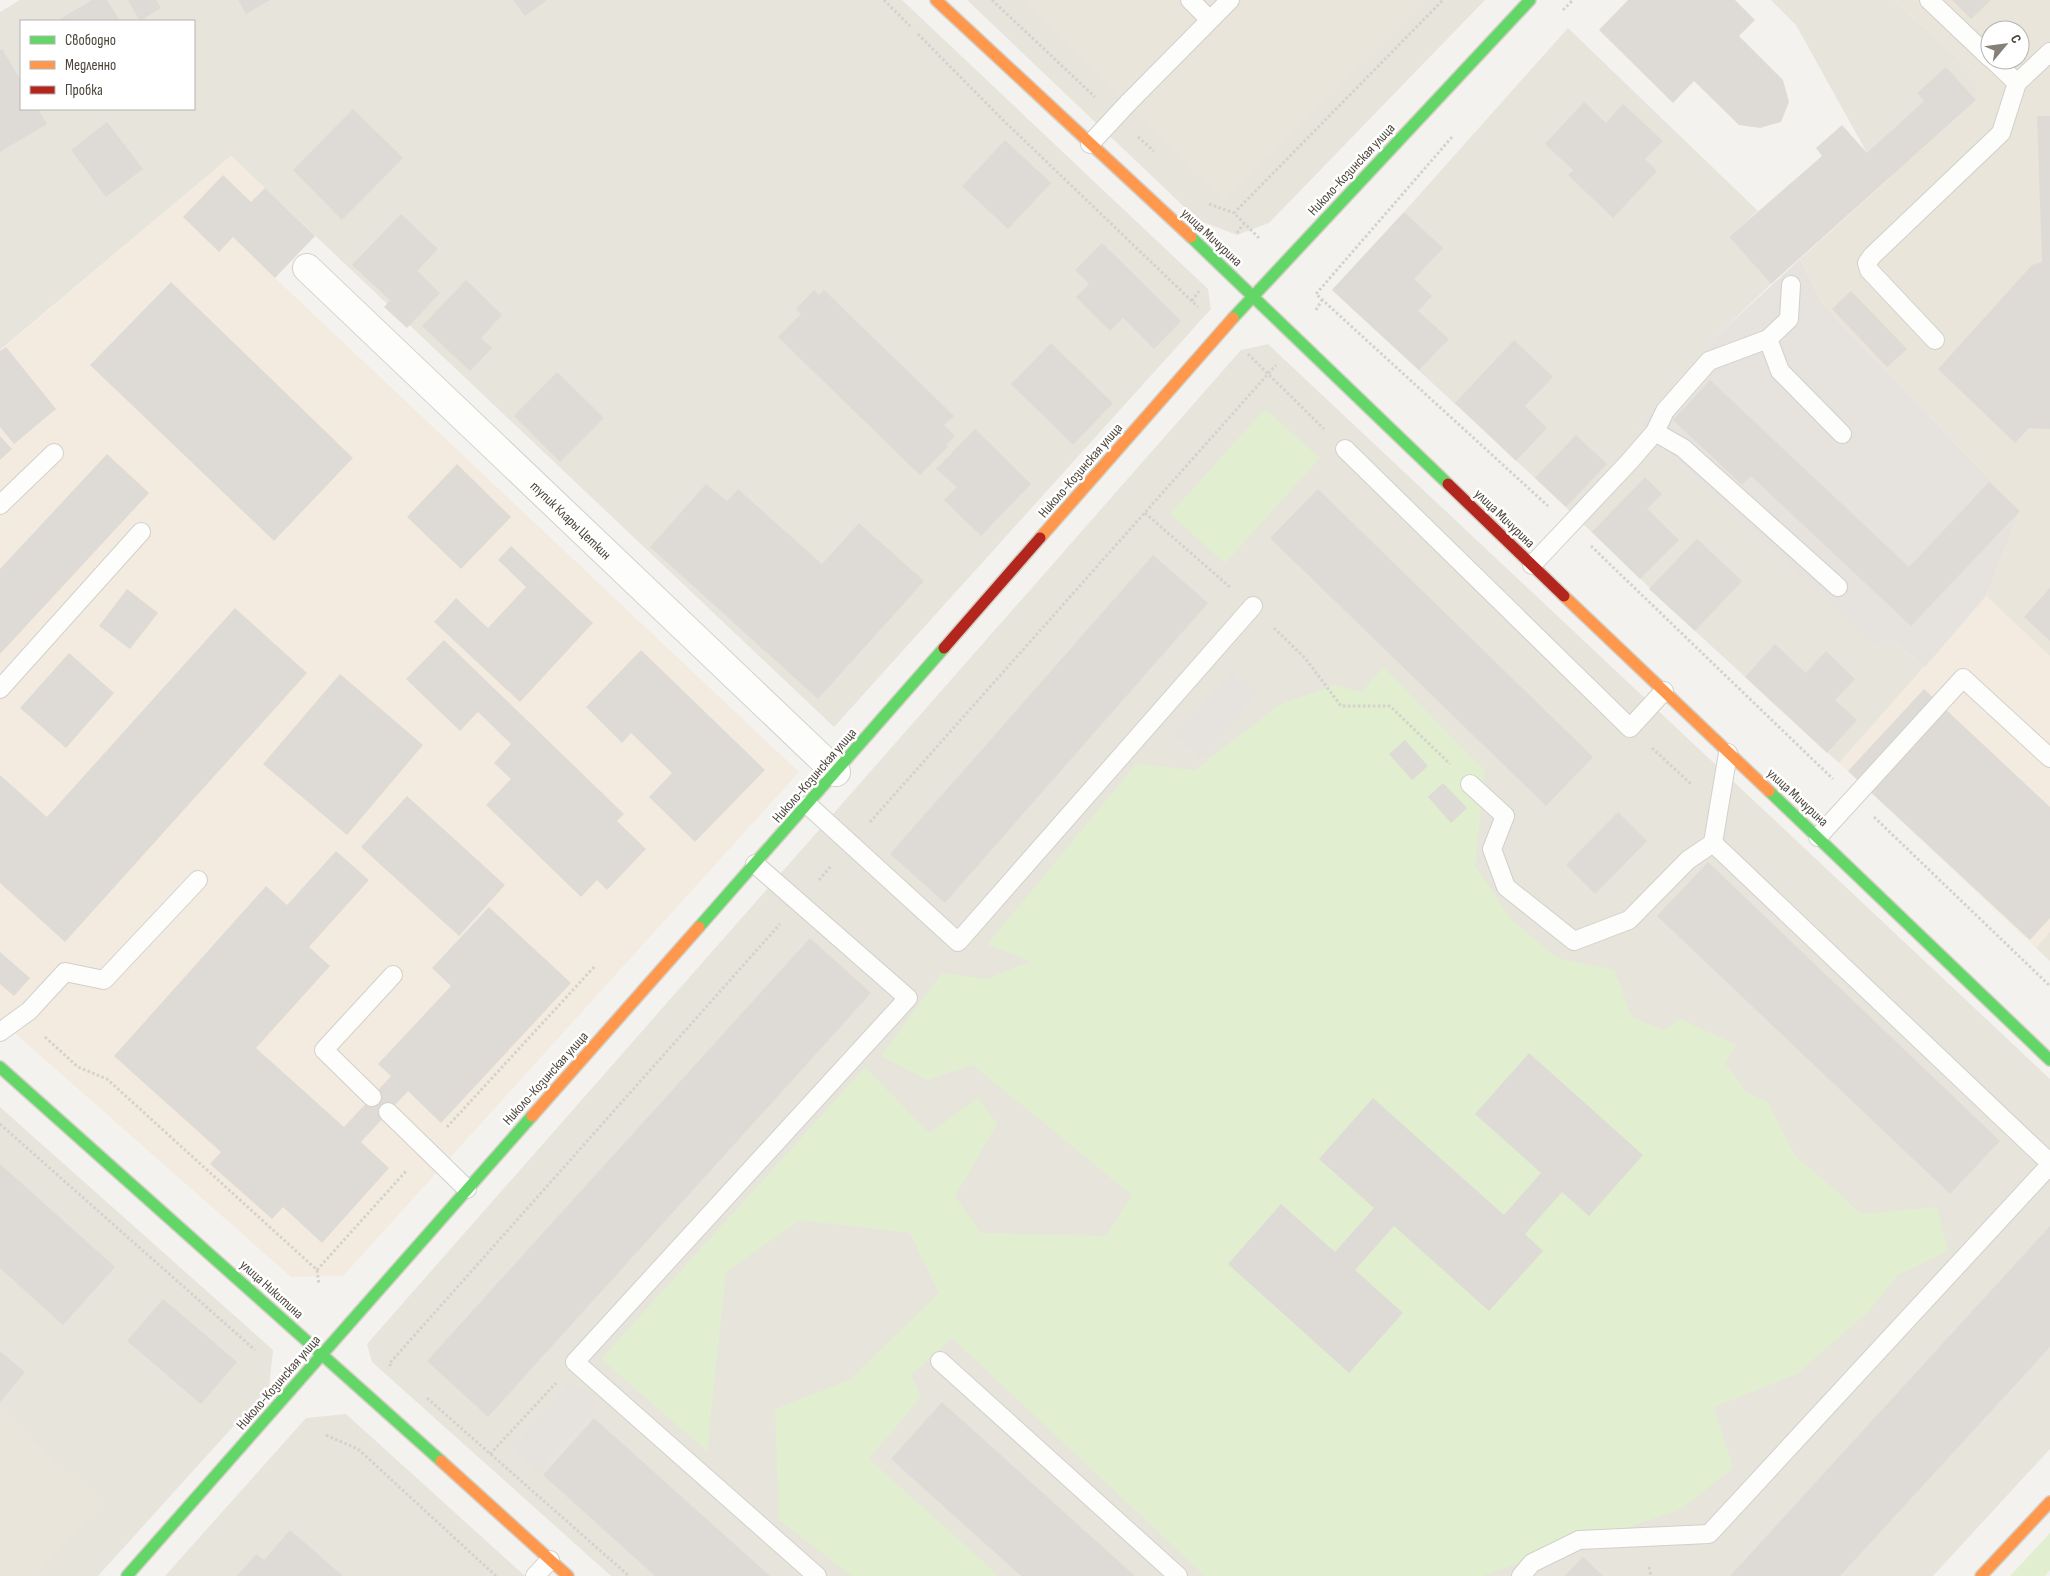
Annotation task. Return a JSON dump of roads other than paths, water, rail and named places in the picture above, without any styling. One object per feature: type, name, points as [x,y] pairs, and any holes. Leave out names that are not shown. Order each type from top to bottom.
[{"type":"street","name":"улица Мичурина","points":[[936,0],[1253,295],[1532,565],[1728,753],[1818,836],[2050,1060]]},
{"type":"street","name":"Николо-Козинская улица","points":[[127,1576],[808,804],[1253,295],[1530,0]]},
{"type":"street","name":"тупик Клары Цеткин","points":[[307,268],[836,772]]},
{"type":"street","name":"улица Никитина","points":[[0,1067],[568,1576]]},
{"type":"street","points":[[1981,1576],[2050,1502]]},
{"type":"lane","points":[[1190,0],[1210,20]]},
{"type":"lane","points":[[1090,144],[1230,0]]},
{"type":"lane","points":[[1929,0],[1980,49]]},
{"type":"lane","points":[[1935,340],[1869,270],[1867,263],[1872,256],[2001,133],[2017,83],[2050,52]]},
{"type":"lane","points":[[2003,70],[2017,83]]},
{"type":"lane","points":[[1532,565],[1629,462],[1655,432],[1665,411],[1709,361],[1768,339],[1788,319],[1791,285]]},
{"type":"lane","points":[[1768,339],[1780,371],[1842,434]]},
{"type":"lane","points":[[1655,432],[1684,448],[1838,586]]},
{"type":"lane","points":[[1345,449],[1630,728],[1664,691]]},
{"type":"lane","points":[[0,505],[54,453]]},
{"type":"lane","points":[[0,689],[141,532]]},
{"type":"lane","points":[[808,804],[958,942],[1252,606]]},
{"type":"lane","points":[[1818,836],[1963,678],[2050,758]]},
{"type":"lane","points":[[1470,784],[1505,816],[1492,849],[1506,887],[1574,941],[1629,920],[1688,860],[1713,843],[1728,753]]},
{"type":"lane","points":[[1521,1576],[1532,1564],[1579,1540],[1709,1534],[2050,1164],[1713,843]]},
{"type":"lane","points":[[755,864],[908,998],[575,1362],[817,1576]]},
{"type":"lane","points":[[0,1032],[22,1016],[65,972],[104,980],[198,880]]},
{"type":"lane","points":[[372,1097],[324,1050],[393,975]]},
{"type":"lane","points":[[388,1112],[467,1189]]},
{"type":"lane","points":[[940,1361],[1178,1576]]},
{"type":"lane","points":[[535,1576],[550,1560]]}]
